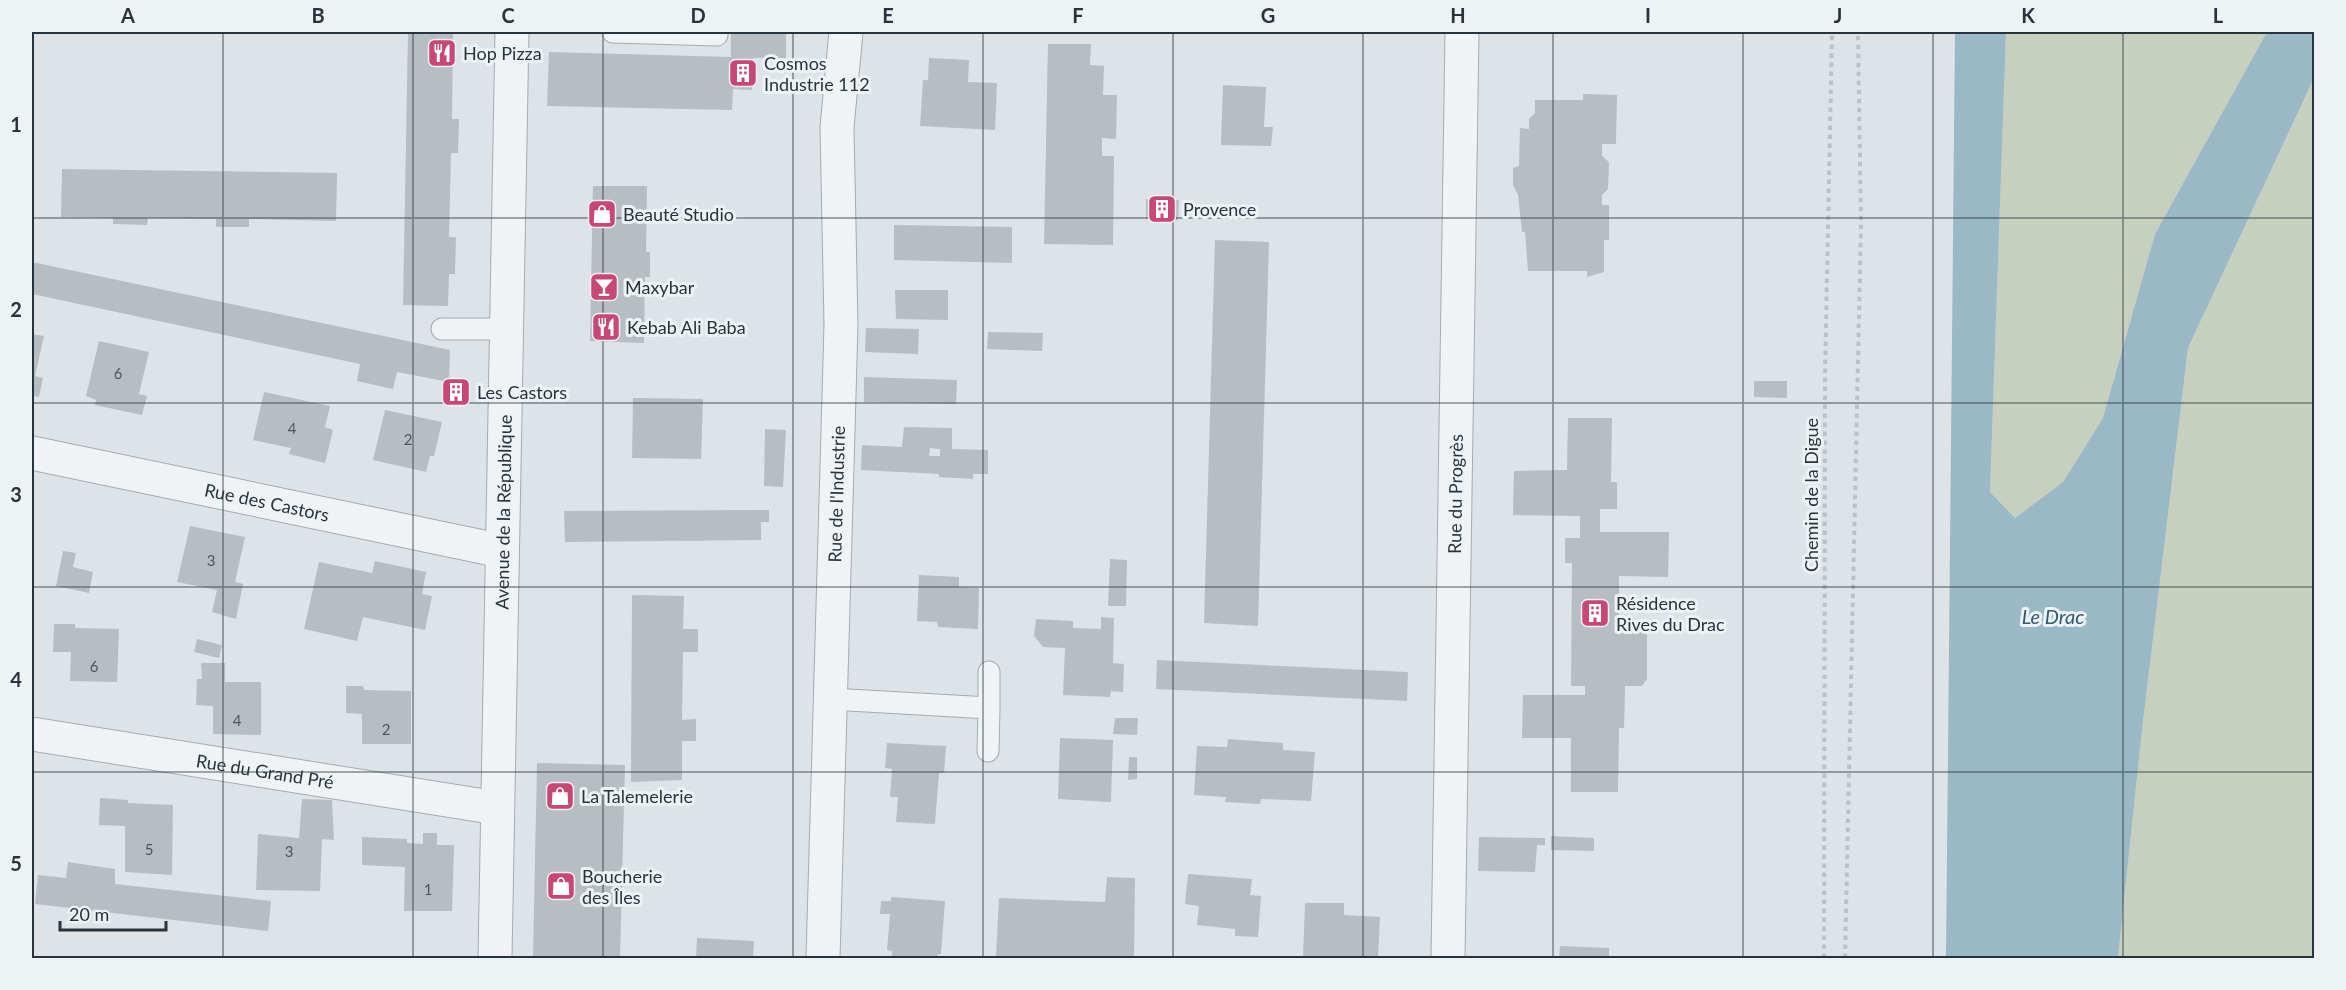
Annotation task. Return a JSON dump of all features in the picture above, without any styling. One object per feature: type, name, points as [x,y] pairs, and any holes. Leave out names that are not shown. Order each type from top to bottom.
[{"type":"street","name":"Avenue de la République","points":[[495,958],[512,32]]},
{"type":"street","name":"Rue de l'Industrie","points":[[823,958],[841,325],[837,127],[846,32]]},
{"type":"street","name":"Rue du Progrès","points":[[1448,958],[1462,32]]},
{"type":"street","name":"Rue des Castors","points":[[32,453],[502,551]]},
{"type":"street","name":"Rue du Grand Pré","points":[[32,734],[497,807]]},
{"type":"lane","points":[[613,32],[717,35],[717,32]]},
{"type":"lane","points":[[442,329],[507,329]]},
{"type":"lane","points":[[988,752],[989,672]]},
{"type":"lane","points":[[831,699],[989,708]]},
{"type":"path","name":"Chemin de la Digue","points":[[1824,958],[1825,375],[1832,32]]},
{"type":"path","points":[[1845,958],[1861,224],[1858,32]]},
{"type":"green space","points":[[2006,32],[2267,32],[2155,234],[2103,418],[2063,482],[2015,518],[1990,492]]},
{"type":"green space","points":[[2314,78],[2314,958],[2118,958],[2142,730],[2188,348]]},
{"type":"water","name":"Le Drac","points":[[1955,32],[2006,32],[1990,492],[2015,518],[2063,482],[2103,418],[2155,234],[2267,32],[2314,32],[2314,78],[2188,348],[2142,730],[2118,958],[1946,958]]},
{"type":"building","points":[[408,32],[453,32],[452,119],[459,119],[458,153],[451,153],[449,237],[456,237],[455,274],[449,274],[448,306],[403,305]]},
{"type":"building","points":[[731,32],[786,32],[786,58],[753,58],[752,90],[733,89],[732,110],[547,106],[549,52],[731,57]]},
{"type":"building","points":[[1048,44],[1091,44],[1090,65],[1104,66],[1103,95],[1117,95],[1116,139],[1102,138],[1102,156],[1114,156],[1113,245],[1044,244]]},
{"type":"building","points":[[929,58],[969,60],[968,82],[997,83],[995,130],[920,126],[923,80],[928,80]]},
{"type":"building","points":[[1223,85],[1266,87],[1264,127],[1273,127],[1271,146],[1221,145]]},
{"type":"building","points":[[1583,94],[1617,95],[1616,144],[1602,144],[1602,156],[1609,162],[1608,189],[1602,195],[1602,205],[1609,205],[1609,240],[1604,240],[1604,272],[1587,277],[1587,271],[1528,271],[1525,232],[1522,232],[1518,195],[1513,185],[1513,168],[1519,166],[1520,128],[1529,129],[1529,119],[1535,113],[1535,100],[1583,100]]},
{"type":"building","points":[[62,169],[337,173],[336,221],[249,219],[249,227],[216,227],[216,219],[148,218],[147,225],[113,224],[113,218],[61,217]]},
{"type":"building","points":[[593,186],[647,186],[646,252],[650,252],[650,277],[645,277],[644,343],[590,341]]},
{"type":"building","name":"Provence","points":[[1146,199],[1179,200],[1178,220],[1146,219]]},
{"type":"building","points":[[894,225],[1012,227],[1012,263],[894,260]]},
{"type":"building","points":[[1215,240],[1269,242],[1258,626],[1204,623]]},
{"type":"building","points":[[32,262],[450,350],[449,382],[397,372],[393,389],[357,381],[360,364],[32,294]]},
{"type":"building","points":[[895,290],[948,290],[948,320],[896,319]]},
{"type":"building","points":[[866,328],[919,329],[918,354],[865,352]]},
{"type":"building","points":[[988,332],[1043,333],[1042,351],[987,349]]},
{"type":"building","points":[[32,334],[44,336],[35,376],[43,378],[39,397],[32,396]]},
{"type":"building","points":[[99,341],[149,352],[139,394],[147,396],[142,415],[95,405],[96,400],[86,396]]},
{"type":"building","points":[[864,377],[957,380],[956,404],[864,402]]},
{"type":"building","points":[[1754,381],[1787,381],[1787,398],[1754,397]]},
{"type":"building","name":"Les Castors","points":[[449,382],[465,385],[462,401],[446,398]]},
{"type":"building","points":[[264,392],[330,406],[325,427],[333,430],[325,463],[289,454],[291,448],[253,440]]},
{"type":"building","points":[[633,398],[703,399],[701,459],[632,458]]},
{"type":"building","points":[[385,410],[442,422],[434,456],[430,456],[426,472],[373,460]]},
{"type":"building","name":"Résidence Rives du Drac","points":[[1568,418],[1612,418],[1611,482],[1617,482],[1617,509],[1600,509],[1600,532],[1669,532],[1668,577],[1619,576],[1619,628],[1640,627],[1647,635],[1647,679],[1642,686],[1625,686],[1624,728],[1619,728],[1618,792],[1571,792],[1571,738],[1522,738],[1523,695],[1585,695],[1585,686],[1571,686],[1572,563],[1565,563],[1565,538],[1580,538],[1580,516],[1513,515],[1514,471],[1567,470]]},
{"type":"building","points":[[904,427],[952,428],[952,449],[988,450],[988,474],[973,474],[973,479],[939,477],[939,474],[861,470],[862,445],[902,447]],"holes":[[[930,448],[940,449],[940,456],[929,456]]]},
{"type":"building","points":[[765,429],[786,430],[783,487],[764,486]]},
{"type":"building","points":[[769,510],[769,522],[761,522],[761,540],[565,542],[564,511]]},
{"type":"building","points":[[190,526],[245,537],[235,582],[243,584],[236,619],[212,612],[217,590],[177,582]]},
{"type":"building","points":[[63,551],[76,553],[73,567],[93,572],[89,593],[56,586]]},
{"type":"building","points":[[1110,559],[1127,560],[1126,606],[1108,606]]},
{"type":"building","points":[[375,561],[426,572],[422,594],[432,596],[425,630],[363,617],[357,641],[304,629],[319,562],[372,573]]},
{"type":"building","points":[[919,575],[959,577],[959,587],[979,588],[978,629],[938,627],[937,622],[917,621]]},
{"type":"building","points":[[632,595],[684,596],[683,629],[698,629],[698,652],[683,652],[682,720],[696,719],[696,741],[682,741],[682,780],[631,782]]},
{"type":"building","points":[[1101,617],[1114,618],[1113,663],[1124,664],[1123,692],[1111,691],[1110,697],[1063,695],[1065,648],[1043,647],[1034,636],[1036,619],[1073,621],[1073,628],[1101,629]]},
{"type":"building","points":[[54,624],[75,624],[75,628],[119,629],[117,682],[70,681],[71,652],[53,652]]},
{"type":"building","points":[[197,639],[222,645],[219,658],[194,652]]},
{"type":"building","points":[[1157,660],[1408,672],[1407,701],[1156,689]]},
{"type":"building","points":[[201,663],[225,663],[225,682],[261,682],[261,735],[213,734],[213,706],[196,705],[197,679],[202,679]]},
{"type":"building","points":[[346,686],[363,686],[364,690],[411,691],[411,744],[362,744],[362,714],[346,713]]},
{"type":"building","points":[[1115,718],[1138,718],[1137,735],[1113,734]]},
{"type":"building","points":[[1060,738],[1113,740],[1111,802],[1058,799]]},
{"type":"building","points":[[1228,739],[1283,743],[1283,750],[1315,752],[1311,801],[1261,799],[1260,804],[1225,802],[1226,797],[1194,795],[1197,746],[1227,747]]},
{"type":"building","points":[[887,743],[946,746],[944,773],[939,773],[935,824],[896,822],[898,797],[890,797],[892,769],[885,768]]},
{"type":"building","points":[[1129,757],[1137,757],[1137,779],[1128,780]]},
{"type":"building","points":[[537,763],[625,765],[620,958],[533,958]]},
{"type":"building","points":[[100,798],[128,800],[128,803],[173,805],[172,875],[125,872],[125,826],[99,825]]},
{"type":"building","points":[[302,799],[332,800],[334,840],[322,839],[320,891],[256,890],[258,834],[299,838]]},
{"type":"building","points":[[423,833],[437,833],[437,845],[454,845],[452,911],[404,911],[405,867],[362,865],[362,837],[407,839],[407,843],[423,844]]},
{"type":"building","points":[[1551,836],[1594,838],[1594,851],[1551,850]]},
{"type":"building","points":[[1479,837],[1545,838],[1545,845],[1537,845],[1535,872],[1478,871]]},
{"type":"building","points":[[68,862],[115,869],[115,884],[271,901],[268,931],[35,904],[38,875],[66,878]]},
{"type":"building","points":[[1188,874],[1252,879],[1250,895],[1261,896],[1258,937],[1235,936],[1235,929],[1197,925],[1199,906],[1185,904]]},
{"type":"building","points":[[1107,877],[1135,878],[1134,958],[996,956],[999,898],[1105,902]]},
{"type":"building","points":[[891,897],[945,901],[941,954],[938,954],[937,958],[892,958],[892,951],[887,950],[890,914],[880,914],[881,901],[891,901]]},
{"type":"building","points":[[1305,903],[1344,903],[1344,915],[1380,917],[1378,957],[1303,958]]},
{"type":"building","points":[[697,938],[754,941],[753,958],[696,958]]},
{"type":"building","points":[[1560,946],[1609,948],[1609,958],[1559,958]]},
{"type":"place","name":"Hop Pizza","points":[[442,53]]},
{"type":"place","name":"Cosmos Industrie 112","points":[[743,73]]},
{"type":"place","name":"Provence","points":[[1162,209]]},
{"type":"place","name":"Beauté Studio","points":[[602,214]]},
{"type":"place","name":"Maxybar","points":[[604,287]]},
{"type":"place","name":"Kebab Ali Baba","points":[[606,327]]},
{"type":"place","name":"Les Castors","points":[[456,392]]},
{"type":"place","name":"Résidence Rives du Drac","points":[[1595,613]]},
{"type":"place","name":"La Talemelerie","points":[[560,796]]},
{"type":"place","name":"Boucherie des Îles","points":[[561,886]]}]
